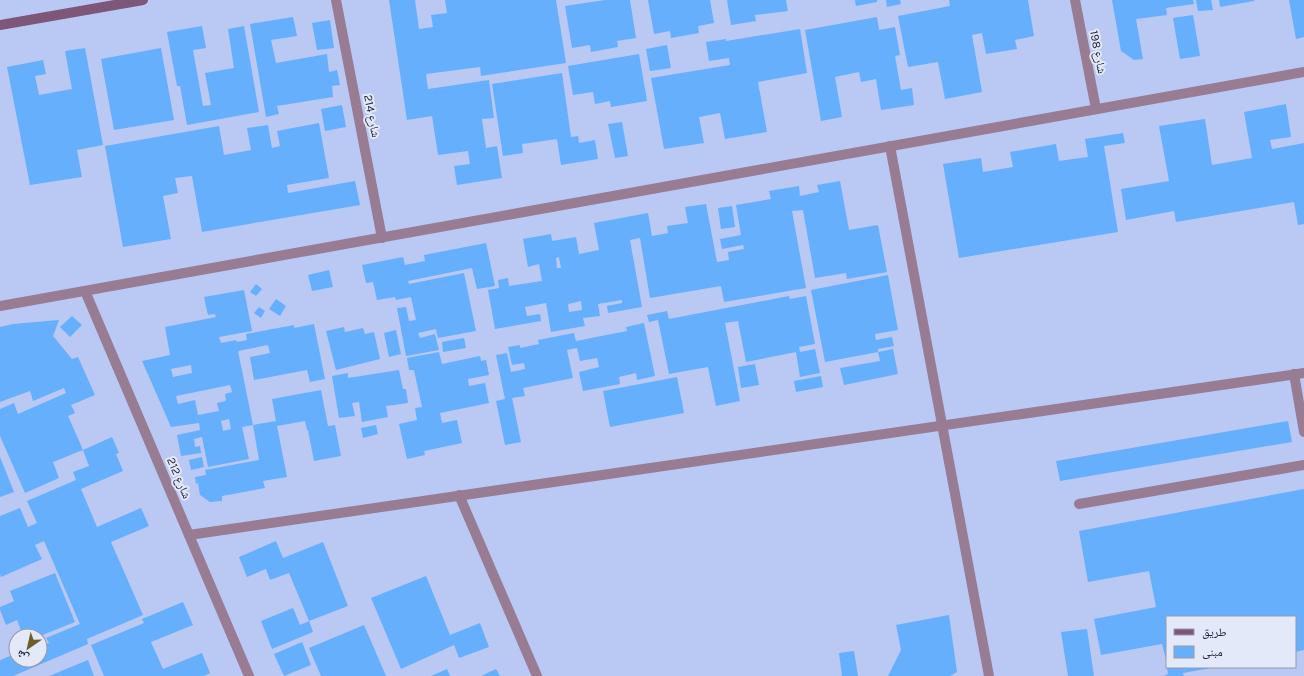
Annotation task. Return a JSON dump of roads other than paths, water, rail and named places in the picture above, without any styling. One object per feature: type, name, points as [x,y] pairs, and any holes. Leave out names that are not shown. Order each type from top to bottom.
[{"type":"main road","points":[[0,25],[142,0]]},
{"type":"street","name":"214 شارع","points":[[336,0],[382,238]]},
{"type":"street","name":"شارع 198","points":[[1075,0],[1096,109]]},
{"type":"street","points":[[0,306],[1304,72]]},
{"type":"street","points":[[890,146],[989,676]]},
{"type":"street","name":"212 شارع","points":[[85,291],[249,676]]},
{"type":"street","points":[[189,535],[1299,374],[1304,432]]},
{"type":"street","points":[[1079,504],[1304,466]]},
{"type":"street","points":[[460,495],[537,676]]}]
